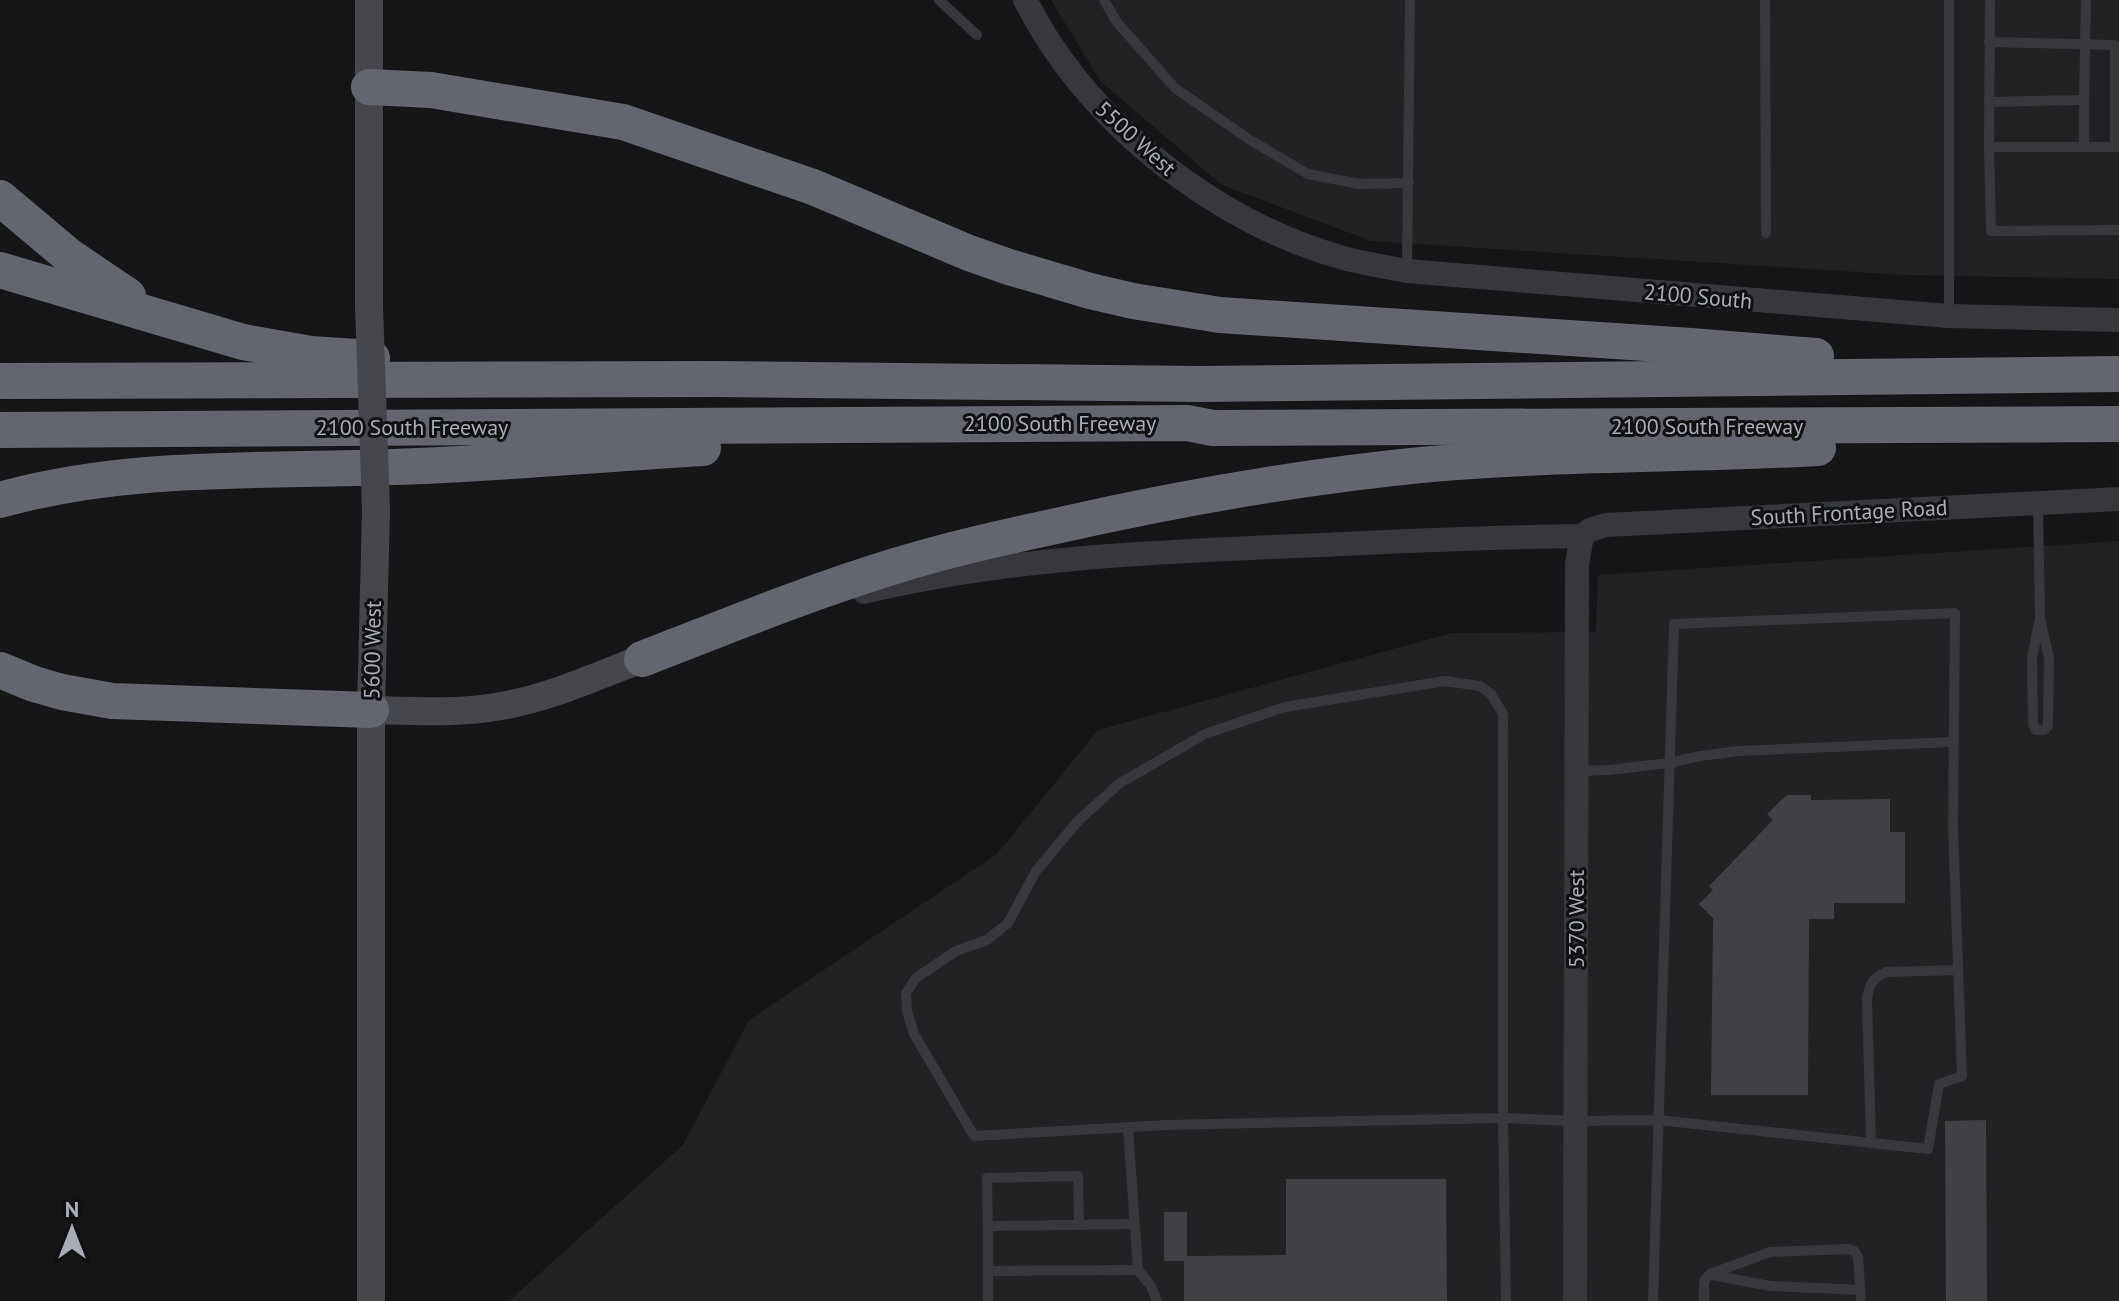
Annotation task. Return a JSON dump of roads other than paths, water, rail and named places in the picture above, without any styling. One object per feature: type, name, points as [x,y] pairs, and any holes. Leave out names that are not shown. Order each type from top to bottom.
[{"type":"highway","points":[[369,87],[431,90],[623,122],[813,187],[1009,267],[1090,291],[1176,309],[1220,315],[1676,345],[2045,374]]},
{"type":"highway","points":[[0,198],[37,231],[103,281],[179,322]]},
{"type":"highway","points":[[0,270],[209,333],[311,354],[389,359],[705,354],[1129,365],[1199,384]]},
{"type":"highway","name":"2100 South Freeway","points":[[0,381],[715,379],[1199,384],[2119,374]]},
{"type":"highway","name":"2100 South Freeway","points":[[0,430],[1171,423],[1213,428],[2119,424]]},
{"type":"highway","points":[[642,659],[829,587],[893,566],[1022,533],[1225,491],[1432,464],[1881,445],[1988,436],[2037,424]]},
{"type":"highway","points":[[0,500],[73,482],[160,474],[440,465],[708,448],[977,443],[1213,428]]},
{"type":"highway","points":[[0,670],[62,692],[112,701],[371,710]]},
{"type":"main road","name":"5600 West","points":[[369,0],[369,306],[376,510],[371,710],[371,1301]]},
{"type":"main road","points":[[371,710],[454,712],[500,707],[543,696],[642,659]]},
{"type":"street","name":"5500 West","points":[[1025,0],[1049,42],[1093,99],[1141,147],[1199,191],[1283,236]]},
{"type":"street","name":"2100 South","points":[[1283,236],[1347,259],[1407,271],[1949,316],[2119,320]]},
{"type":"street","name":"South Frontage Road","points":[[642,659],[827,601],[926,579],[1018,564],[1164,552],[1582,536],[1606,525],[2119,499]]},
{"type":"street","name":"5370 West","points":[[1575,1301],[1577,564],[1582,536]]},
{"type":"lane","points":[[939,0],[977,35]]},
{"type":"lane","points":[[1104,0],[1116,21],[1175,88],[1261,147],[1308,174],[1359,184],[1409,183]]},
{"type":"lane","points":[[1407,271],[1410,0]]},
{"type":"lane","points":[[1765,0],[1766,233]]},
{"type":"lane","points":[[1949,0],[1949,316]]},
{"type":"lane","points":[[1990,0],[1991,231],[2119,230]]},
{"type":"lane","points":[[2084,147],[2086,0]]},
{"type":"lane","points":[[1989,42],[2115,45],[2117,147],[1989,147]]},
{"type":"lane","points":[[1989,102],[2084,100]]},
{"type":"lane","points":[[2038,503],[2040,618],[2049,658],[2048,726],[2044,730],[2036,730],[2033,724],[2032,658],[2040,618]]},
{"type":"lane","points":[[1506,1301],[1503,1118],[1503,714],[1491,694],[1480,686],[1445,681],[1285,707],[1205,734],[1120,783],[1079,820],[1036,871],[1008,923],[987,940],[956,951],[916,978],[906,993],[907,1011],[914,1034],[974,1136],[1128,1128],[1503,1118],[1658,1120],[1928,1149],[1939,1084],[1962,1076],[1953,828],[1955,613],[1674,624],[1669,763],[1658,1120],[1653,1301]]},
{"type":"lane","points":[[1576,771],[1669,763],[1738,751],[1954,742]]},
{"type":"lane","points":[[1871,1143],[1869,988],[1878,975],[1887,972],[1958,970]]},
{"type":"lane","points":[[1128,1128],[1138,1270],[1151,1286],[1157,1301]]},
{"type":"lane","points":[[988,1301],[987,1178],[1078,1176],[1079,1224]]},
{"type":"lane","points":[[988,1230],[991,1226],[1000,1225],[1134,1224]]},
{"type":"lane","points":[[1704,1301],[1704,1281],[1710,1274],[1770,1252],[1849,1249],[1858,1257],[1861,1296],[1770,1286],[1710,1274]]},
{"type":"lane","points":[[988,1271],[1138,1270]]}]
